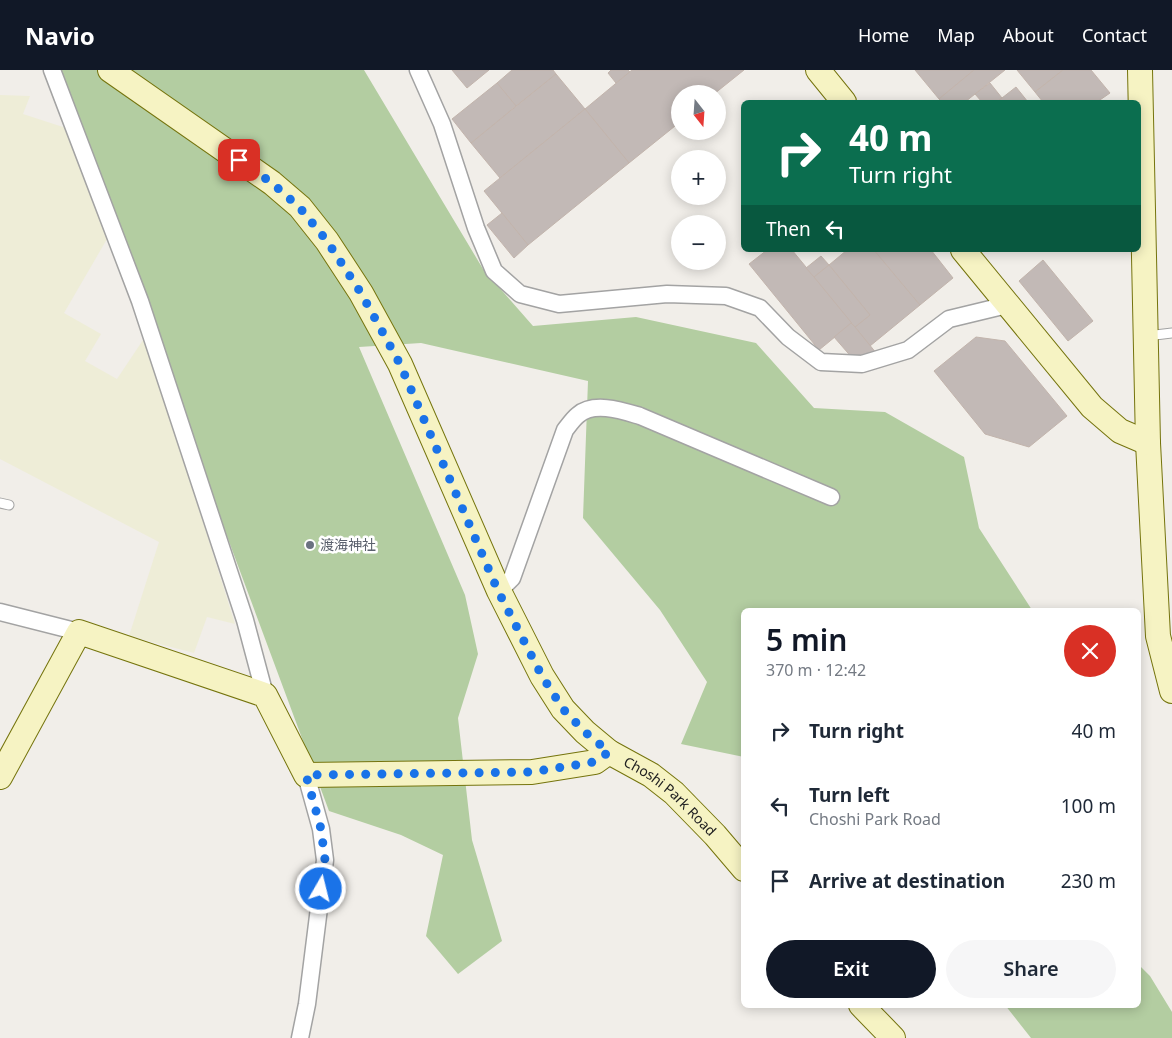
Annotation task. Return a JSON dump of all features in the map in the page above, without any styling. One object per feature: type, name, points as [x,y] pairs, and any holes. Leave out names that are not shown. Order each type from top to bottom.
[{"type":"street","points":[[52,70],[140,301],[245,620],[265,695],[306,775],[321,829],[325,860],[307,1004],[300,1038]]},
{"type":"street","name":"Choshi Park Road","points":[[110,70],[272,183],[300,208],[327,241],[361,293],[400,364],[498,591],[542,676],[563,709],[585,732],[609,752],[651,775],[674,793],[715,835],[741,865]]},
{"type":"street","points":[[418,70],[442,124],[476,228],[494,271],[520,294],[559,304],[667,294],[726,296],[760,308],[788,337],[821,362],[862,364],[908,350],[949,319],[1007,305]]},
{"type":"street","points":[[818,70],[842,100]]},
{"type":"street","points":[[1140,70],[1141,100]]},
{"type":"street","points":[[1141,114],[1148,443],[1158,636],[1172,691]]},
{"type":"street","points":[[965,252],[1092,407],[1120,431],[1148,443]]},
{"type":"street","points":[[498,591],[512,578],[564,430],[580,413],[597,408],[616,408],[640,416],[830,497]]},
{"type":"street","points":[[0,612],[79,632],[265,695]]},
{"type":"street","points":[[0,777],[79,632]]},
{"type":"street","points":[[306,775],[532,772],[594,762],[609,752]]},
{"type":"street","points":[[865,1008],[893,1038]]},
{"type":"lane","points":[[1146,336],[1172,334]]},
{"type":"green space","points":[[54,70],[364,70],[483,269],[533,326],[636,317],[756,343],[814,408],[885,412],[964,457],[979,528],[1031,608],[741,608],[741,756],[681,744],[707,682],[660,610],[583,518],[588,381],[421,343],[359,347],[465,595],[478,654],[458,718],[472,840],[502,941],[458,974],[426,936],[443,855],[401,835],[329,811]]},
{"type":"green space","points":[[0,95],[30,96],[23,114],[66,128],[107,239],[64,313],[101,334],[85,361],[117,379],[145,337],[235,624],[207,617],[194,653],[129,636],[159,542],[0,459]]},
{"type":"green space","points":[[1141,967],[1150,976],[1172,1012],[1172,1038],[1031,1038],[1007,1008],[1141,1008]]},
{"type":"building","points":[[452,70],[489,70],[467,88]]},
{"type":"building","points":[[512,70],[553,70],[556,74],[516,106],[497,83]]},
{"type":"building","points":[[611,70],[628,70],[630,72],[616,83],[608,73]]},
{"type":"building","points":[[632,70],[744,70],[725,85],[671,85],[671,129],[629,163],[585,109]]},
{"type":"building","points":[[915,70],[974,70],[939,99]]},
{"type":"building","points":[[974,70],[1005,70],[968,100],[939,99]]},
{"type":"building","points":[[1017,70],[1063,70],[1035,92]]},
{"type":"building","points":[[1063,70],[1091,70],[1110,93],[1100,100],[1041,100],[1035,92]]},
{"type":"building","points":[[556,74],[585,109],[500,178],[471,143]]},
{"type":"building","points":[[497,83],[516,106],[471,143],[452,119]]},
{"type":"building","points":[[990,83],[1002,98],[1000,100],[980,100],[975,94]]},
{"type":"building","points":[[1016,87],[1026,100],[1000,100]]},
{"type":"building","points":[[585,109],[629,163],[528,245],[484,191]]},
{"type":"building","points":[[502,213],[528,245],[514,258],[487,225]]},
{"type":"building","points":[[764,252],[794,252],[852,323],[819,350],[749,264]]},
{"type":"building","points":[[845,252],[876,252],[920,305],[870,346],[855,327],[870,315],[829,265]]},
{"type":"building","points":[[876,252],[933,252],[953,278],[920,305]]},
{"type":"building","points":[[821,256],[829,265],[814,277],[806,268]]},
{"type":"building","points":[[1043,260],[1093,321],[1068,341],[1019,281]]},
{"type":"building","points":[[829,265],[870,315],[855,327],[814,277]]},
{"type":"building","points":[[851,323],[877,354],[854,360],[834,337]]},
{"type":"building","points":[[976,337],[1005,341],[1067,416],[1029,447],[985,434],[934,371]]},
{"type":"place","name":"渡海神社","points":[[310,545]]},
{"type":"route","points":[[239,160],[272,183],[300,208],[327,241],[361,293],[400,364],[498,591],[542,676],[563,709],[585,732],[609,752],[594,762],[532,772],[306,775],[321,829],[325,860],[321,889]]}]
